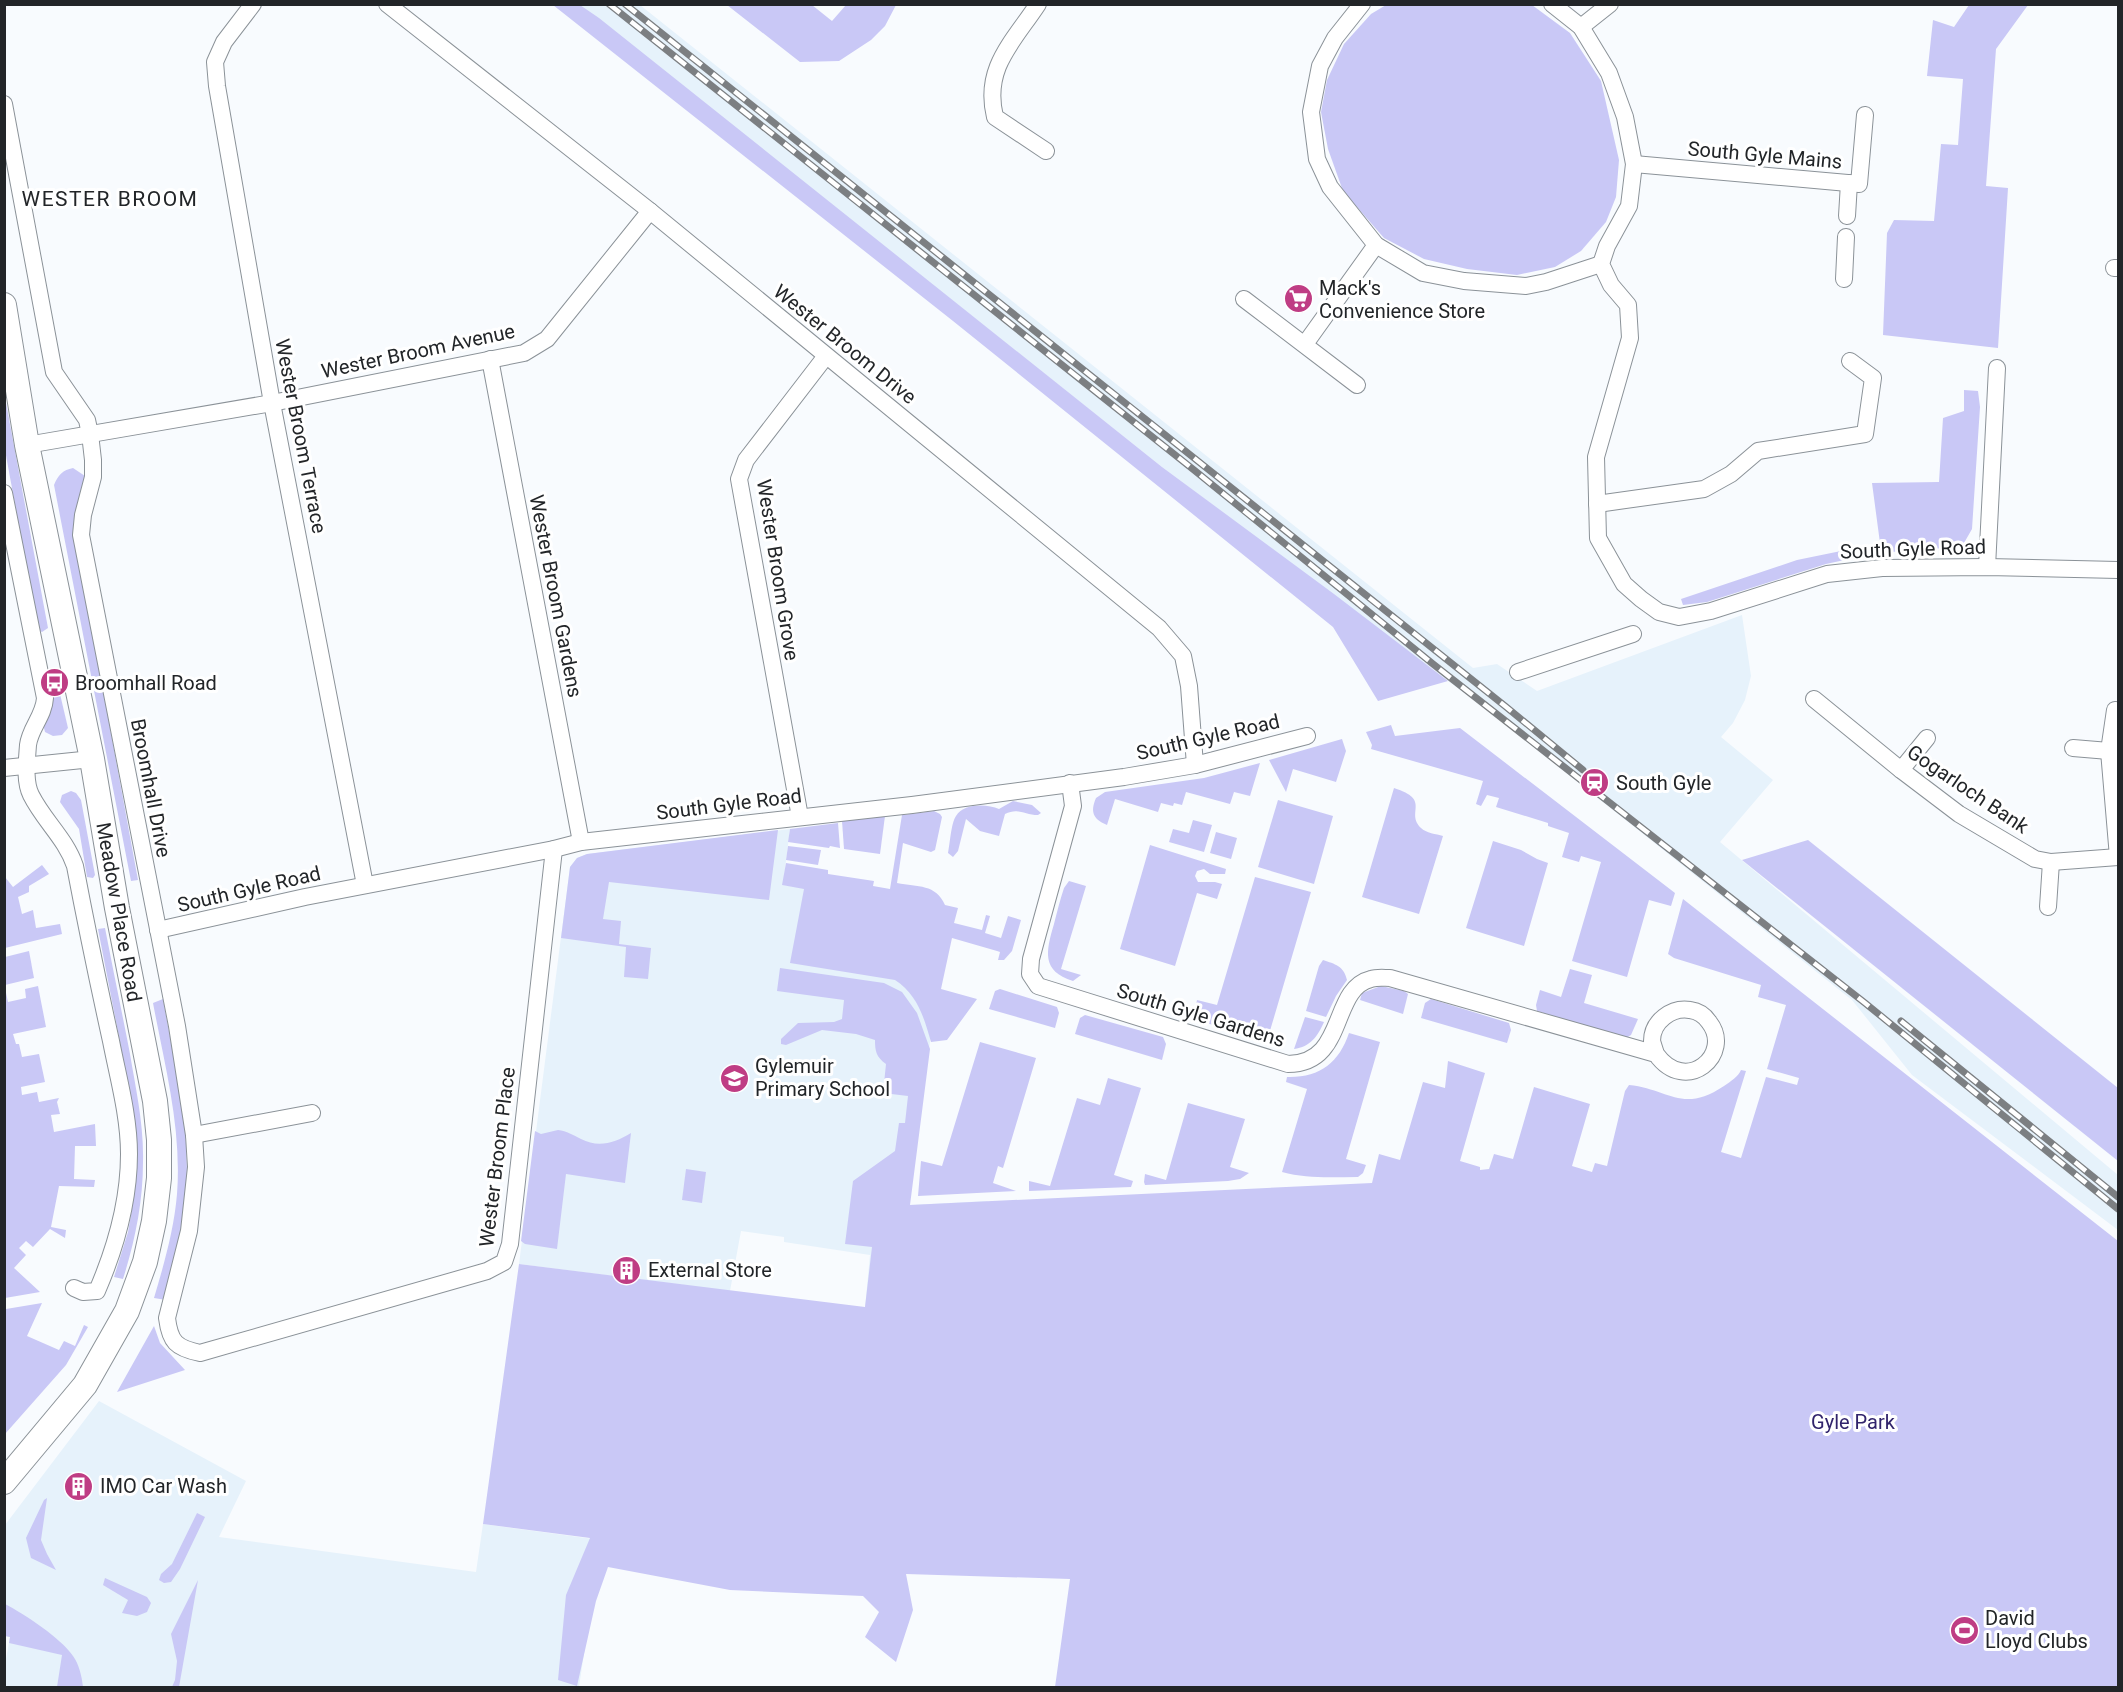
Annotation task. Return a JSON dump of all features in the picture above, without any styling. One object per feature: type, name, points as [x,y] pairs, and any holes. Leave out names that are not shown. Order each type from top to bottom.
[{"type":"main road","name":"Meadow Place Road","points":[[4,305],[27,445],[92,759],[117,908],[155,1101],[159,1140],[159,1178],[154,1221],[145,1262],[135,1292],[107,1348],[85,1385],[4,1482]]},
{"type":"street","name":"Wester Broom Terrace","points":[[253,4],[224,42],[215,62],[219,98],[272,403],[365,885]]},
{"type":"street","name":"Wester Broom Drive","points":[[387,4],[650,211],[1159,628],[1183,656],[1196,765]]},
{"type":"street","points":[[1038,4],[998,64],[992,84],[992,107],[995,117],[1046,151]]},
{"type":"street","points":[[1362,4],[1335,38],[1320,66],[1311,112],[1317,159],[1330,187],[1376,245],[1423,273],[1464,280],[1526,286],[1601,264]]},
{"type":"street","points":[[1552,4],[1581,27],[1609,73],[1625,117],[1634,164],[1629,206],[1607,246],[1601,264],[1611,285],[1628,305],[1630,338],[1596,457],[1598,504],[1704,489],[1731,474],[1758,451],[1865,434],[1873,378],[1850,361]]},
{"type":"street","points":[[1581,27],[1610,4]]},
{"type":"street","name":"Broomhall Drive","points":[[4,104],[54,372],[87,420],[90,434],[93,477],[83,515],[81,535],[177,1026],[194,1135],[196,1167],[189,1231],[167,1318],[169,1333],[176,1344],[186,1350],[200,1353]]},
{"type":"street","name":"South Gyle Mains","points":[[1634,164],[1859,184],[1865,115]]},
{"type":"street","points":[[1847,216],[1849,183]]},
{"type":"street","name":"Wester Broom Avenue","points":[[27,445],[272,403],[524,353],[547,339],[650,211]]},
{"type":"street","points":[[1844,279],[1845,237]]},
{"type":"street","points":[[1305,344],[1376,245]]},
{"type":"street","points":[[1244,299],[1357,385]]},
{"type":"street","name":"Wester Broom Grove","points":[[800,817],[739,479],[747,460],[826,356]]},
{"type":"street","name":"Wester Broom Gardens","points":[[490,359],[581,842]]},
{"type":"street","points":[[1986,567],[1996,368]]},
{"type":"street","points":[[4,493],[45,698],[41,717],[29,739],[27,767],[30,794],[70,852],[75,866],[116,1068],[128,1140],[128,1172],[123,1215],[105,1272],[97,1291],[83,1292],[74,1288]]},
{"type":"street","name":"South Gyle Road","points":[[1598,504],[1598,538],[1624,584],[1659,612],[1679,617],[1711,611],[1827,574],[1882,568],[1986,567],[2118,570]]},
{"type":"street","points":[[1518,672],[1633,634]]},
{"type":"street","name":"Gogarloch Bank","points":[[1814,699],[1959,814],[2035,859],[2051,862],[2118,857],[2109,751],[2115,710]]},
{"type":"street","name":"South Gyle Road","points":[[158,930],[365,885],[581,842],[912,805],[1124,777],[1196,765],[1307,736]]},
{"type":"street","points":[[1901,770],[1927,738]]},
{"type":"street","points":[[2073,748],[2109,751]]},
{"type":"street","points":[[4,768],[92,759]]},
{"type":"street","name":"South Gyle Gardens","points":[[1070,783],[1073,806],[1031,959],[1030,974],[1038,986],[1288,1064],[1299,1064],[1315,1058],[1327,1046],[1355,988],[1371,979],[1390,978],[1656,1054]]},
{"type":"street","name":"Wester Broom Place","points":[[200,1353],[487,1271],[504,1262],[510,1244],[554,849]]},
{"type":"street","points":[[2048,907],[2051,862]]},
{"type":"street","points":[[194,1135],[312,1113]]},
{"type":"shaded area","points":[[580,5],[640,5],[1473,668],[1497,664],[1537,691],[1742,615],[1751,676],[1745,700],[1733,723],[1721,737],[1773,780],[1720,842],[2118,1175],[2118,1230],[1912,1075],[1852,1000],[1491,713],[1162,467]]},
{"type":"shaded area","name":"Gylemuir Primary School","points":[[790,829],[783,885],[947,910],[909,1205],[988,1201],[865,1308],[870,1255],[784,1242],[784,1237],[741,1231],[730,1291],[519,1264],[570,867],[577,858],[587,854]]},
{"type":"shaded area","points":[[99,1401],[246,1481],[219,1537],[476,1572],[483,1524],[601,1540],[579,1687],[5,1688],[4,1670],[10,1637],[4,1636],[5,1525]]},
{"type":"green space","points":[[553,5],[580,5],[599,18],[1162,467],[1448,681],[1378,701],[1333,627],[953,321]]},
{"type":"green space","points":[[727,5],[812,5],[832,21],[846,5],[896,5],[885,26],[871,40],[839,61],[800,62]]},
{"type":"green space","points":[[1386,5],[1532,5],[1570,33],[1601,81],[1619,160],[1616,197],[1606,222],[1581,251],[1555,267],[1517,275],[1467,269],[1424,259],[1384,238],[1343,191],[1328,149],[1321,112],[1327,80],[1344,44],[1371,14]]},
{"type":"green space","points":[[1969,5],[2028,5],[1996,49],[1986,186],[2008,188],[1998,348],[1883,335],[1887,233],[1894,220],[1934,221],[1941,144],[1958,145],[1963,79],[1927,76],[1933,20],[1954,27]]},
{"type":"green space","points":[[1964,390],[1978,391],[1980,407],[1972,529],[1964,543],[1945,548],[1877,553],[1826,564],[1707,602],[1683,605],[1681,599],[1797,560],[1880,543],[1872,483],[1939,482],[1943,418],[1964,411]]},
{"type":"green space","points":[[4,392],[48,628],[42,632],[38,630],[5,450]]},
{"type":"green space","points":[[73,468],[85,476],[76,543],[138,880],[131,881],[54,485],[61,473]]},
{"type":"green space","points":[[60,694],[68,728],[62,735],[53,736],[45,732],[43,724],[50,695]]},
{"type":"green space","points":[[1391,725],[1395,736],[1460,728],[1675,893],[1671,906],[1649,900],[1627,977],[1572,961],[1601,862],[1581,856],[1579,862],[1562,857],[1569,833],[1548,826],[1548,823],[1496,807],[1499,798],[1487,795],[1481,806],[1476,804],[1483,781],[1371,749],[1372,745],[1366,732]]},
{"type":"green space","points":[[1342,739],[1346,751],[1336,782],[1293,769],[1286,792],[1269,760]]},
{"type":"green space","points":[[1260,763],[1250,796],[1234,792],[1230,804],[1186,792],[1182,805],[1174,803],[1173,806],[1161,803],[1158,812],[1115,799],[1107,825],[1096,818],[1093,811],[1096,798],[1105,792],[1204,778]]},
{"type":"green space","points":[[1394,788],[1412,797],[1416,807],[1415,817],[1421,828],[1443,836],[1419,914],[1362,897]]},
{"type":"green space","points":[[71,791],[76,793],[81,800],[95,875],[93,878],[87,877],[79,829],[60,802],[62,795]]},
{"type":"green space","points":[[1278,800],[1333,816],[1314,884],[1258,867]]},
{"type":"green space","points":[[1013,801],[1032,805],[1041,813],[1033,815],[1014,811],[1005,814],[999,836],[980,831],[966,819],[958,851],[953,857],[948,853],[953,823],[960,812],[976,806],[999,809]]},
{"type":"green space","points":[[934,811],[942,817],[935,850],[931,852],[903,843],[897,883],[919,886],[937,893],[945,905],[958,908],[954,923],[982,930],[986,915],[990,916],[985,933],[1001,938],[1008,916],[1021,920],[1012,951],[1004,960],[998,960],[1000,952],[952,938],[941,989],[977,999],[947,1040],[931,1042],[915,1000],[895,980],[790,963],[804,889],[782,885],[786,863],[828,870],[828,874],[874,881],[873,886],[890,889],[902,815]]},
{"type":"green space","points":[[885,816],[880,854],[844,849],[842,821]]},
{"type":"green space","points":[[1193,820],[1212,825],[1204,852],[1169,842],[1173,829],[1189,833]]},
{"type":"green space","points":[[838,823],[840,848],[788,842],[790,829]]},
{"type":"green space","points":[[778,830],[769,900],[609,882],[603,919],[621,921],[619,944],[651,948],[648,979],[624,977],[626,947],[561,938],[570,867],[577,858],[587,854]]},
{"type":"green space","points":[[1216,832],[1237,838],[1231,859],[1210,853]]},
{"type":"green space","points":[[1808,840],[2118,1088],[2118,1161],[1742,860]]},
{"type":"green space","points":[[1493,841],[1521,850],[1548,863],[1524,946],[1466,928]]},
{"type":"green space","points":[[1150,845],[1226,869],[1225,874],[1210,874],[1204,869],[1197,871],[1195,876],[1198,882],[1222,884],[1217,899],[1197,893],[1175,966],[1120,949]]},
{"type":"green space","points":[[788,846],[821,850],[818,865],[786,860]]},
{"type":"green space","points":[[42,865],[49,874],[29,886],[29,892],[18,897],[22,914],[33,910],[36,928],[60,924],[62,934],[5,948],[5,877],[13,887]]},
{"type":"green space","points":[[1255,877],[1311,892],[1267,1041],[1193,1019],[1197,1000],[1217,1005]]},
{"type":"green space","points":[[1069,881],[1086,886],[1061,969],[1081,975],[1073,981],[1055,972],[1051,966],[1048,951],[1061,897]]},
{"type":"green space","name":"Gyle Park","points":[[1683,899],[2118,1241],[2118,1687],[1055,1687],[1070,1579],[906,1574],[913,1610],[896,1662],[865,1637],[879,1612],[863,1596],[730,1590],[608,1567],[596,1601],[577,1686],[558,1680],[566,1595],[590,1538],[483,1524],[519,1264],[865,1307],[872,1247],[845,1244],[853,1181],[895,1151],[899,1123],[905,1123],[908,1096],[883,1093],[886,1064],[877,1054],[875,1040],[856,1034],[822,1030],[786,1045],[781,1044],[781,1039],[798,1023],[834,1022],[842,1019],[844,1000],[777,991],[780,968],[884,983],[902,992],[917,1013],[930,1049],[910,1205],[1372,1183],[1379,1154],[1400,1160],[1423,1082],[1445,1088],[1448,1061],[1485,1073],[1460,1161],[1480,1167],[1480,1170],[1489,1169],[1494,1154],[1513,1159],[1534,1087],[1590,1104],[1572,1166],[1592,1172],[1595,1163],[1607,1166],[1625,1091],[1629,1085],[1643,1087],[1676,1098],[1697,1098],[1724,1086],[1741,1070],[1746,1071],[1721,1152],[1741,1158],[1766,1077],[1797,1085],[1799,1078],[1767,1069],[1786,1005],[1758,997],[1761,985],[1674,958],[1668,954]]},
{"type":"green space","points":[[105,928],[137,1094],[143,1148],[140,1207],[123,1279],[114,1277],[128,1232],[133,1203],[134,1126],[98,929]]},
{"type":"green space","points":[[29,951],[34,978],[5,985],[5,957]]},
{"type":"green space","points":[[1323,960],[1341,969],[1347,980],[1326,1017],[1306,1011],[1319,966]]},
{"type":"green space","points":[[1570,969],[1592,975],[1584,1003],[1638,1019],[1631,1035],[1626,1038],[1537,1011],[1536,1005],[1540,990],[1561,997]]},
{"type":"green space","points":[[38,986],[46,1027],[13,1034],[16,1044],[19,1044],[22,1057],[39,1054],[45,1082],[21,1087],[22,1095],[37,1092],[39,1102],[59,1098],[57,1102],[60,1114],[51,1115],[54,1132],[95,1124],[96,1146],[75,1146],[74,1179],[95,1180],[94,1187],[59,1186],[51,1227],[66,1230],[65,1238],[50,1229],[33,1247],[26,1241],[19,1248],[26,1255],[14,1268],[40,1292],[5,1298],[5,988],[8,1002],[26,998],[25,989]]},
{"type":"green space","points":[[1381,986],[1408,994],[1403,1014],[1360,1000],[1362,993]]},
{"type":"green space","points":[[1000,989],[1057,1007],[1059,1013],[1055,1028],[989,1009],[995,991]]},
{"type":"green space","points":[[163,999],[184,1119],[187,1167],[183,1219],[166,1300],[154,1298],[174,1221],[178,1170],[175,1122],[153,1003]]},
{"type":"green space","points":[[1431,999],[1509,1023],[1511,1030],[1507,1043],[1421,1018],[1425,1003]]},
{"type":"green space","points":[[1085,1015],[1163,1037],[1166,1044],[1162,1060],[1075,1034],[1080,1018]]},
{"type":"green space","points":[[1305,1017],[1324,1022],[1313,1040],[1305,1046],[1294,1049]]},
{"type":"green space","points":[[1349,1033],[1380,1042],[1346,1159],[1366,1165],[1363,1173],[1358,1177],[1329,1177],[1301,1176],[1282,1172],[1307,1089],[1286,1082],[1287,1077],[1309,1075],[1326,1067],[1340,1053]]},
{"type":"green space","points":[[980,1042],[1036,1058],[1003,1168],[998,1166],[993,1183],[1016,1191],[918,1196],[921,1161],[942,1166]]},
{"type":"green space","points":[[1108,1078],[1141,1088],[1114,1175],[1133,1181],[1131,1187],[1029,1191],[1029,1181],[1050,1186],[1077,1098],[1100,1105]]},
{"type":"green space","points":[[1188,1103],[1245,1119],[1230,1167],[1249,1173],[1240,1179],[1228,1181],[1145,1185],[1145,1174],[1166,1180]]},
{"type":"green space","points":[[558,1130],[587,1142],[600,1144],[613,1142],[631,1133],[625,1183],[566,1174],[557,1249],[525,1244],[521,1241],[535,1131],[541,1134]]},
{"type":"green space","points":[[686,1169],[706,1172],[702,1203],[682,1200]]},
{"type":"green space","points":[[42,1303],[27,1336],[59,1350],[64,1341],[75,1346],[84,1325],[88,1327],[66,1365],[5,1434],[5,1304],[6,1309]]},
{"type":"green space","points":[[154,1326],[160,1343],[185,1370],[117,1392]]},
{"type":"green space","points":[[47,1498],[41,1540],[56,1570],[31,1558],[26,1538]]},
{"type":"green space","points":[[197,1513],[205,1517],[180,1569],[171,1582],[164,1583],[159,1580],[161,1574],[172,1564]]},
{"type":"green space","points":[[105,1578],[147,1597],[151,1603],[147,1612],[137,1616],[122,1613],[128,1600],[103,1585]]},
{"type":"green space","points":[[198,1580],[179,1687],[172,1687],[177,1661],[171,1634]]},
{"type":"green space","points":[[5,1604],[42,1627],[67,1649],[77,1663],[83,1687],[57,1687],[62,1655],[9,1643],[10,1637],[5,1636]]},
{"type":"railway","points":[[609,4],[1194,470],[1433,664],[1865,1003],[2118,1209]]},
{"type":"railway","points":[[625,4],[1583,770]]},
{"type":"railway","points":[[1901,1021],[2118,1197]]},
{"type":"place","name":"Mack's Convenience Store","points":[[1298,299]]},
{"type":"place","name":"Broomhall Road","points":[[54,683]]},
{"type":"place","name":"South Gyle","points":[[1595,783]]},
{"type":"place","name":"Gylemuir Primary School","points":[[734,1078]]},
{"type":"place","name":"External Store","points":[[627,1270]]},
{"type":"place","name":"IMO Car Wash","points":[[79,1486]]},
{"type":"place","name":"David Lloyd Clubs","points":[[1964,1630]]},
{"type":"district","name":"WESTER BROOM","points":[[110,199]]}]
